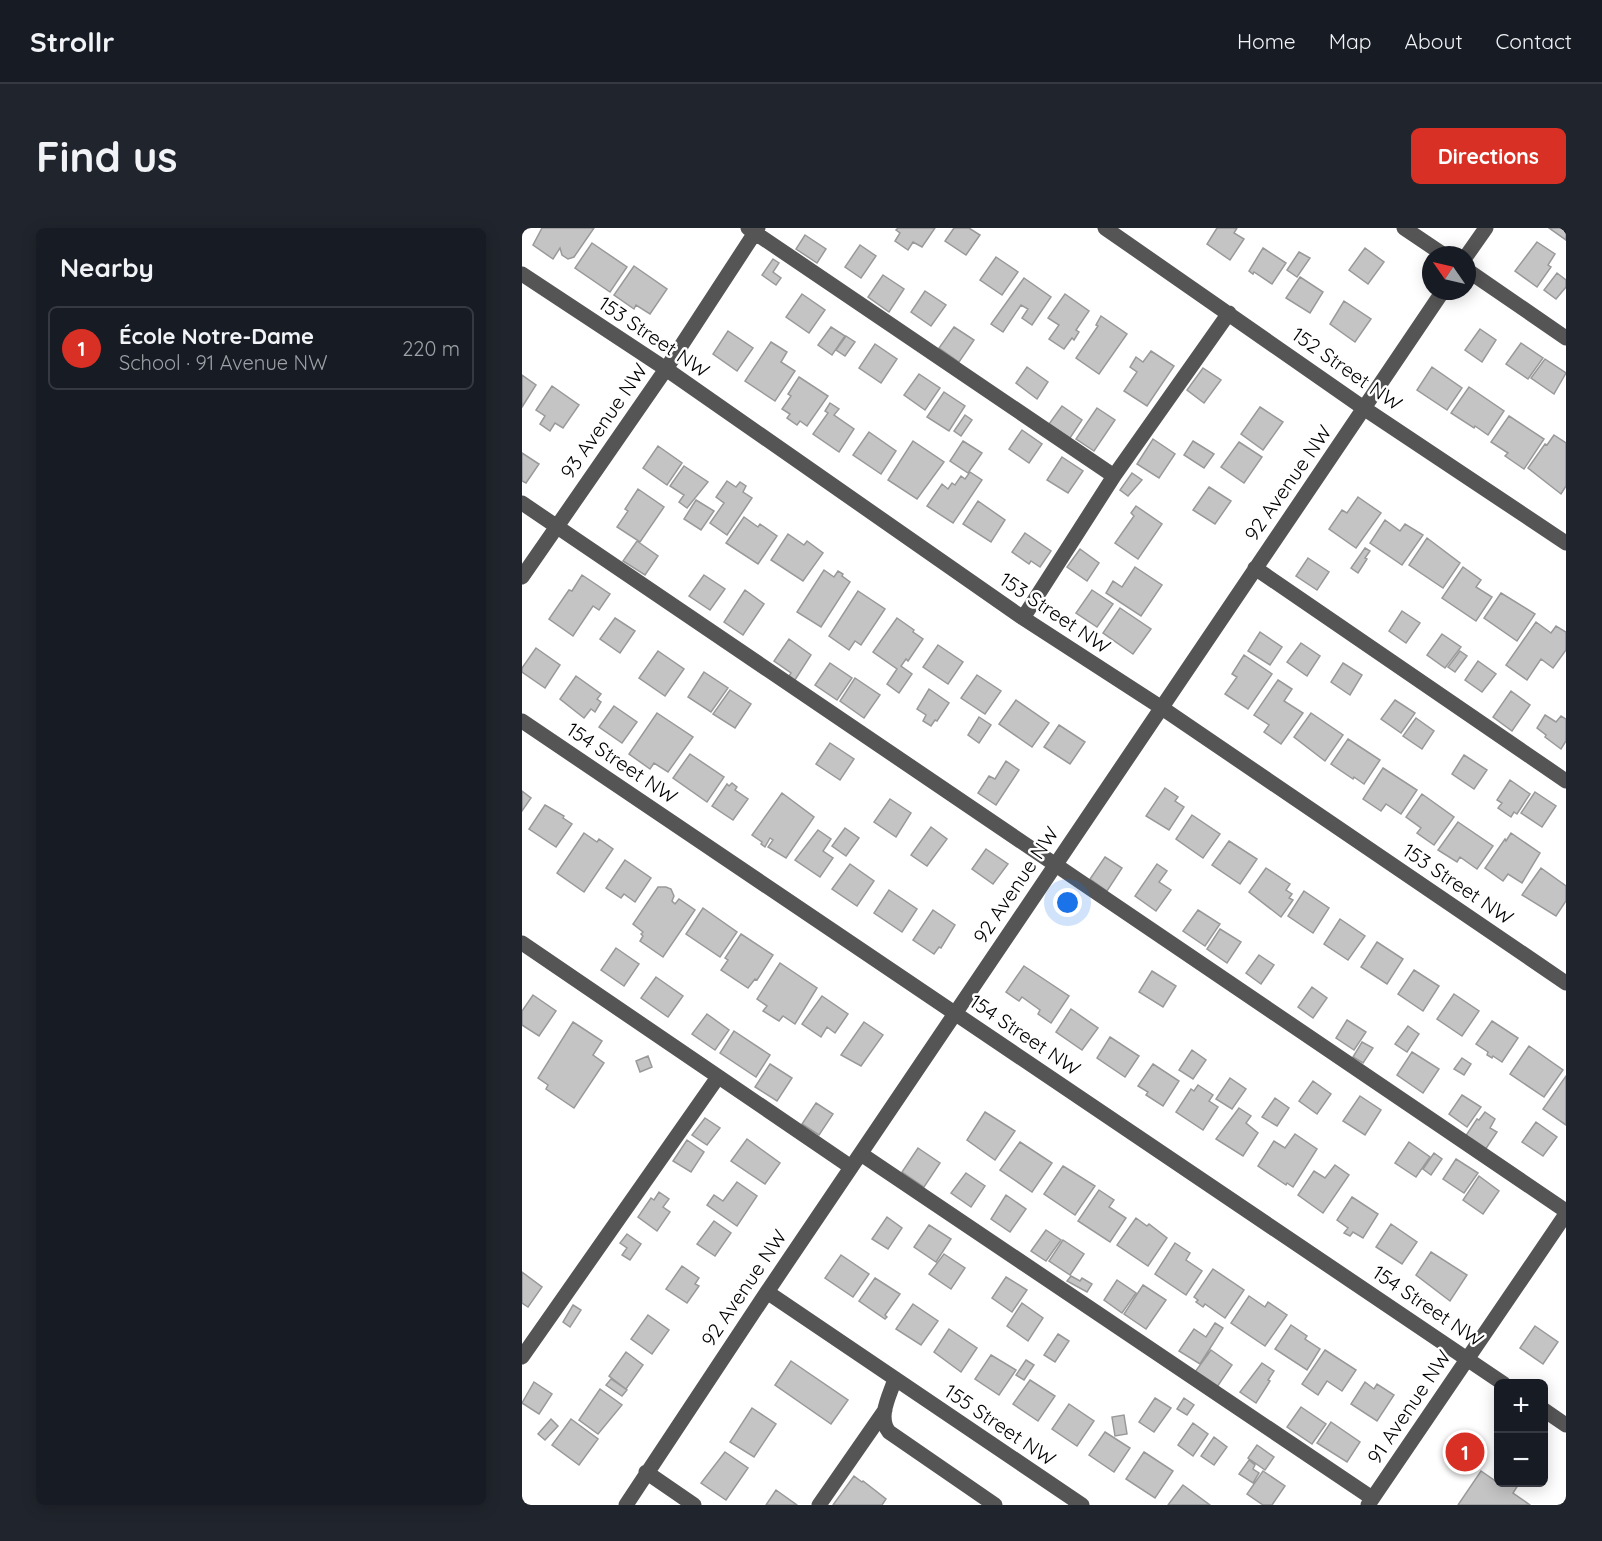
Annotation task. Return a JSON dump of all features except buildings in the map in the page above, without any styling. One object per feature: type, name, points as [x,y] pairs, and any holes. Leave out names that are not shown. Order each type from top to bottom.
[{"type":"street","name":"152 Street NW","points":[[1105,228],[1365,409],[1566,543]]},
{"type":"street","points":[[1404,228],[1431,246]]},
{"type":"street","points":[[1473,246],[1486,228]]},
{"type":"street","points":[[754,229],[1114,476]]},
{"type":"street","name":"93 Avenue NW","points":[[522,577],[666,369],[754,229]]},
{"type":"street","name":"153 Street NW","points":[[522,274],[666,369],[1023,618],[1162,708],[1566,983]]},
{"type":"street","points":[[1476,276],[1566,338]]},
{"type":"street","name":"92 Avenue NW","points":[[626,1505],[851,1167],[1437,300]]},
{"type":"street","points":[[1023,618],[1114,476],[1229,313]]},
{"type":"street","points":[[522,503],[1566,1213]]},
{"type":"street","points":[[1255,568],[1566,781]]},
{"type":"street","name":"154 Street NW","points":[[522,721],[1498,1379]]},
{"type":"street","points":[[522,943],[851,1167]]},
{"type":"street","points":[[522,1357],[718,1077]]},
{"type":"street","points":[[861,1154],[1370,1502]]},
{"type":"street","name":"91 Avenue NW","points":[[1370,1502],[1566,1213]]},
{"type":"street","name":"155 Street NW","points":[[767,1292],[1082,1505]]},
{"type":"street","points":[[819,1505],[885,1410],[895,1379]]},
{"type":"street","points":[[885,1410],[885,1427],[889,1432],[996,1505]]},
{"type":"street","points":[[1548,1413],[1566,1425]]},
{"type":"street","points":[[646,1472],[694,1505]]},
{"type":"place","name":"École Notre-Dame","points":[[1465,1452]]}]
